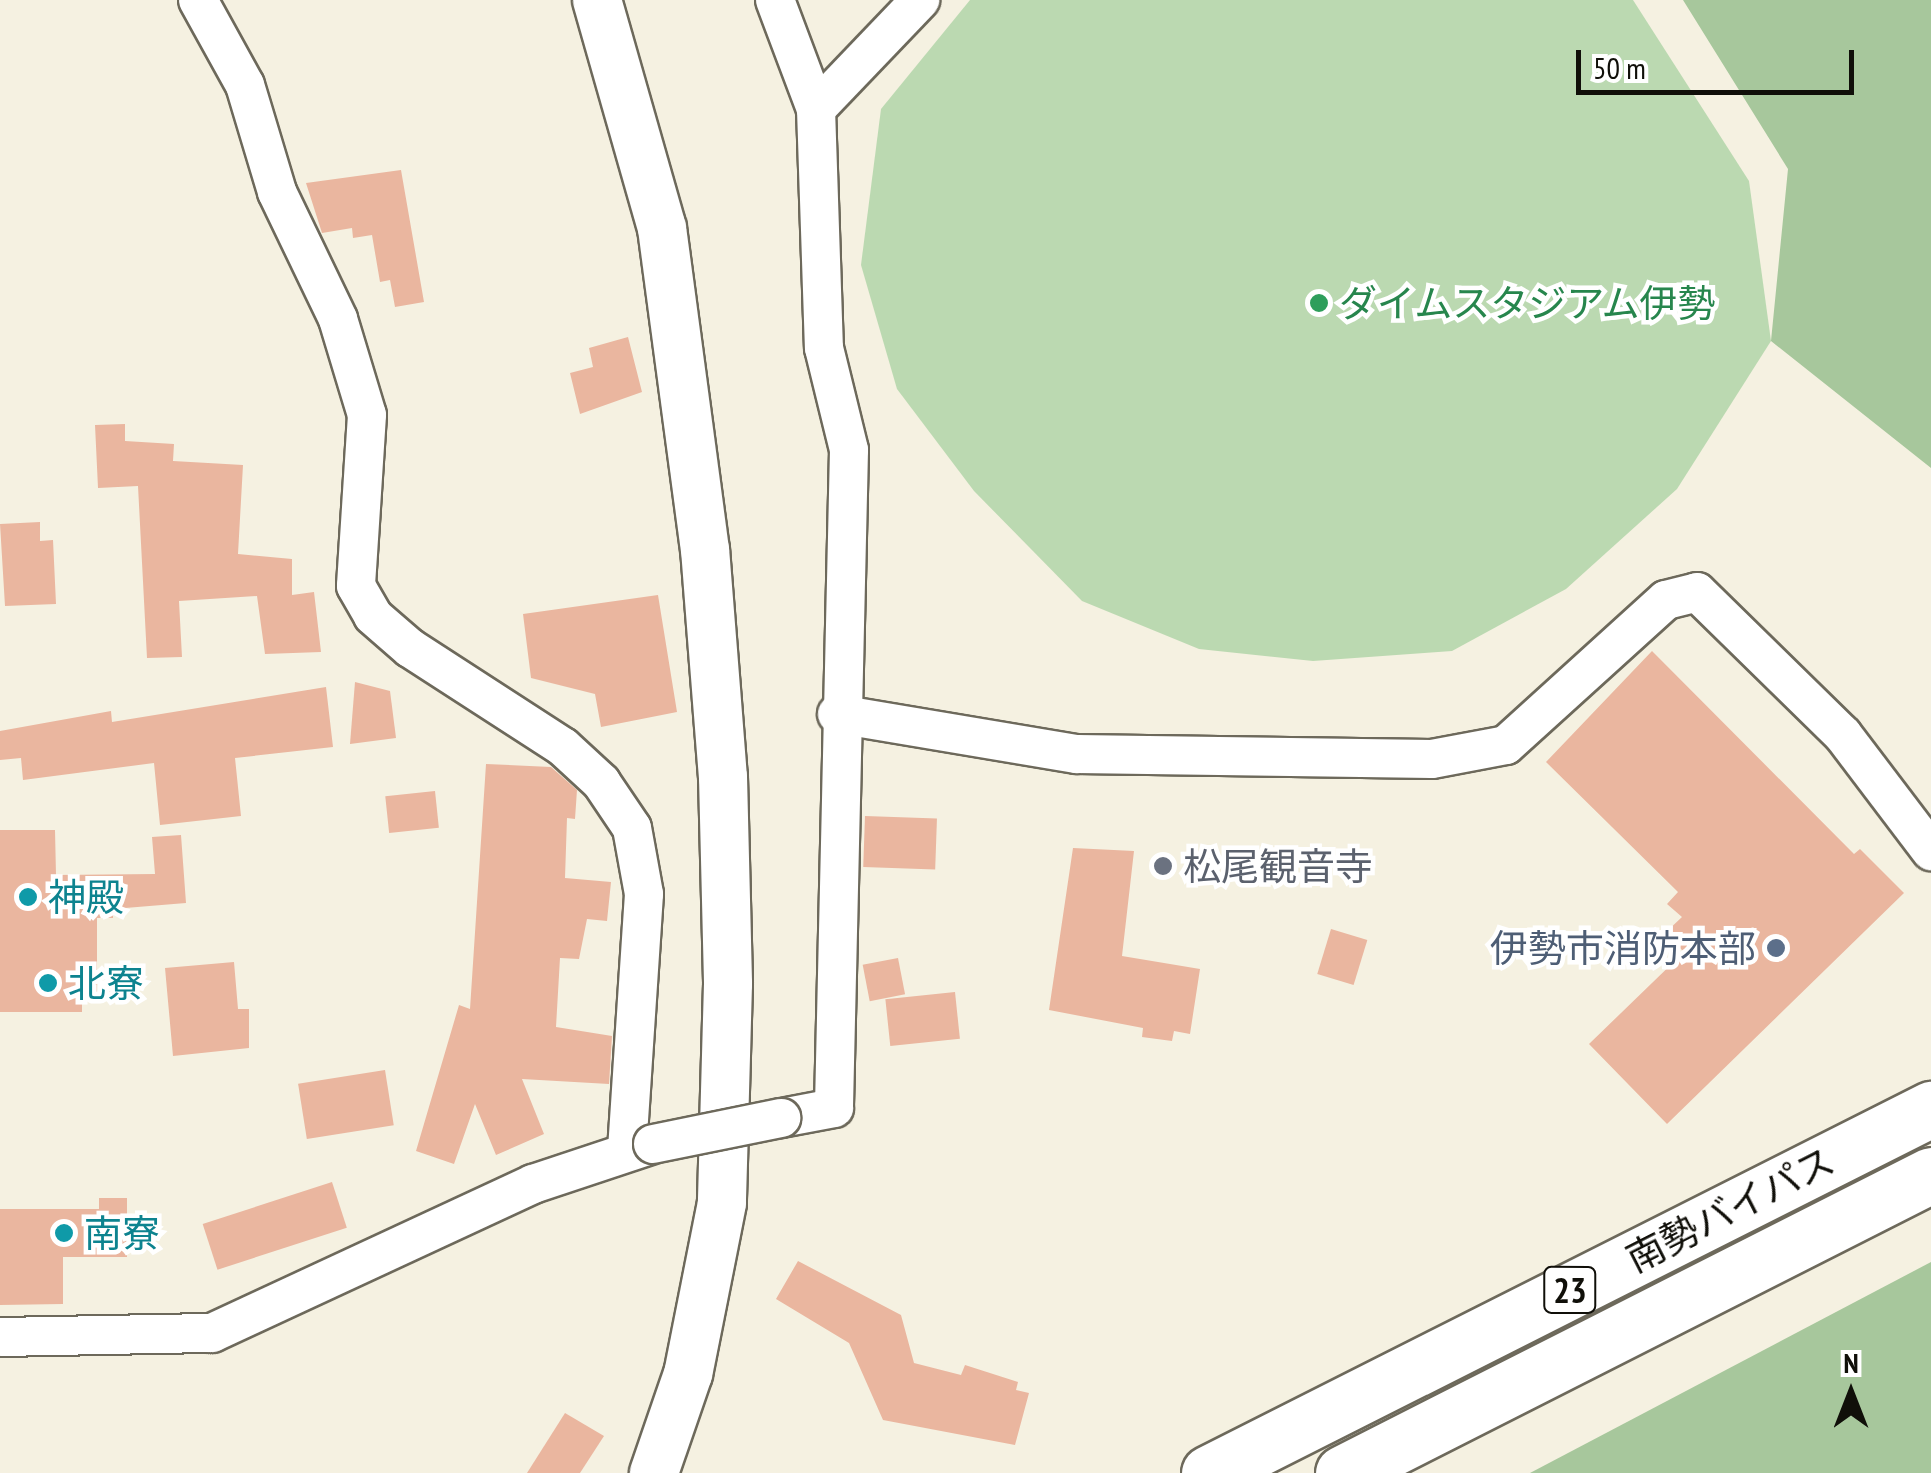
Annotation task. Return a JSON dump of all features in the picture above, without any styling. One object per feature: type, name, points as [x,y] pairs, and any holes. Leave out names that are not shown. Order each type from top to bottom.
[{"type":"highway","name":"南勢バイパス","points":[[1208,1473],[1931,1108]]},
{"type":"highway","name":"南勢バイパス","points":[[1343,1473],[1931,1175]]},
{"type":"street","points":[[198,0],[245,86],[277,192],[338,319],[367,415],[356,586],[373,616],[410,648],[563,747],[601,782],[632,828],[644,894],[640,1148]]},
{"type":"street","points":[[598,0],[662,228],[705,550],[723,777],[728,984],[722,1203],[688,1374],[654,1473]]},
{"type":"street","points":[[0,1337],[212,1333],[533,1184],[640,1148],[834,1108],[837,714],[849,450],[824,348],[816,109],[774,0]]},
{"type":"street","points":[[816,109],[920,0]]},
{"type":"street","points":[[837,714],[1078,754],[1446,757],[1506,744],[1531,728],[1666,600],[1698,592],[1843,735],[1931,851]]},
{"type":"green space","name":"ダイムスタジアム伊勢","points":[[970,0],[1633,0],[1749,181],[1771,341],[1677,489],[1566,589],[1452,651],[1313,661],[1199,649],[1082,601],[974,491],[897,389],[861,265],[881,109]]},
{"type":"green space","points":[[1683,0],[1931,0],[1931,468],[1771,341],[1788,169]]},
{"type":"green space","points":[[1931,1262],[1931,1473],[1530,1473]]},
{"type":"building","points":[[401,170],[424,302],[395,307],[390,280],[380,282],[372,235],[353,238],[352,228],[322,233],[306,183]]},
{"type":"building","points":[[628,337],[642,392],[580,414],[570,373],[593,367],[589,348]]},
{"type":"building","points":[[125,424],[125,441],[174,444],[173,461],[243,465],[238,554],[292,559],[292,595],[314,592],[321,652],[265,654],[257,596],[179,601],[182,657],[147,658],[138,486],[98,488],[95,425]]},
{"type":"building","points":[[40,522],[40,541],[53,540],[56,604],[5,606],[0,524]]},
{"type":"building","points":[[658,595],[677,712],[601,727],[595,694],[531,678],[523,614]]},
{"type":"building","points":[[1652,651],[1854,854],[1860,849],[1904,893],[1667,1124],[1589,1044],[1684,952],[1665,933],[1682,917],[1667,904],[1678,892],[1546,762]]},
{"type":"building","points":[[355,682],[390,691],[396,738],[350,744]]},
{"type":"building","points":[[326,687],[333,747],[235,758],[241,816],[160,825],[154,763],[23,780],[21,758],[0,760],[0,731],[111,711],[112,722]]},
{"type":"building","points":[[486,764],[551,767],[577,790],[575,819],[567,818],[565,878],[611,882],[607,921],[587,919],[579,959],[560,958],[556,1027],[612,1036],[609,1084],[522,1079],[544,1134],[496,1155],[475,1104],[454,1164],[416,1151],[459,1005],[470,1009]]},
{"type":"building","points":[[435,791],[439,828],[389,833],[385,796]]},
{"type":"building","points":[[865,816],[937,819],[935,869],[863,867]]},
{"type":"building","points":[[0,830],[55,830],[56,875],[155,874],[152,837],[181,835],[186,903],[113,909],[113,918],[97,918],[97,994],[82,994],[82,1012],[0,1012]]},
{"type":"building","points":[[1073,848],[1134,851],[1122,956],[1200,969],[1190,1034],[1174,1031],[1172,1041],[1142,1037],[1143,1028],[1049,1010]]},
{"type":"building","points":[[1331,929],[1367,940],[1354,985],[1317,974]]},
{"type":"building","points":[[898,958],[905,994],[870,1001],[863,965]]},
{"type":"building","points":[[234,962],[238,1009],[249,1009],[249,1048],[173,1056],[165,968]]},
{"type":"building","points":[[955,992],[960,1039],[890,1046],[885,999]]},
{"type":"building","points":[[385,1070],[394,1125],[307,1139],[298,1084]]},
{"type":"building","points":[[332,1182],[347,1228],[217,1270],[203,1224]]},
{"type":"building","name":"南寮","points":[[99,1198],[127,1198],[127,1257],[63,1257],[63,1304],[0,1305],[0,1209],[99,1209]]},
{"type":"building","points":[[798,1261],[901,1315],[914,1363],[961,1375],[965,1365],[1018,1382],[1016,1390],[1029,1393],[1015,1445],[883,1420],[849,1343],[776,1299]]},
{"type":"building","points":[[565,1413],[604,1436],[580,1473],[527,1473]]},
{"type":"place","name":"ダイムスタジアム伊勢","points":[[1319,303]]},
{"type":"place","name":"松尾観音寺","points":[[1163,866]]},
{"type":"place","name":"神殿","points":[[28,897]]},
{"type":"place","name":"伊勢市消防本部","points":[[1776,948]]},
{"type":"place","name":"北寮","points":[[48,983]]},
{"type":"place","name":"南寮","points":[[64,1233]]}]
